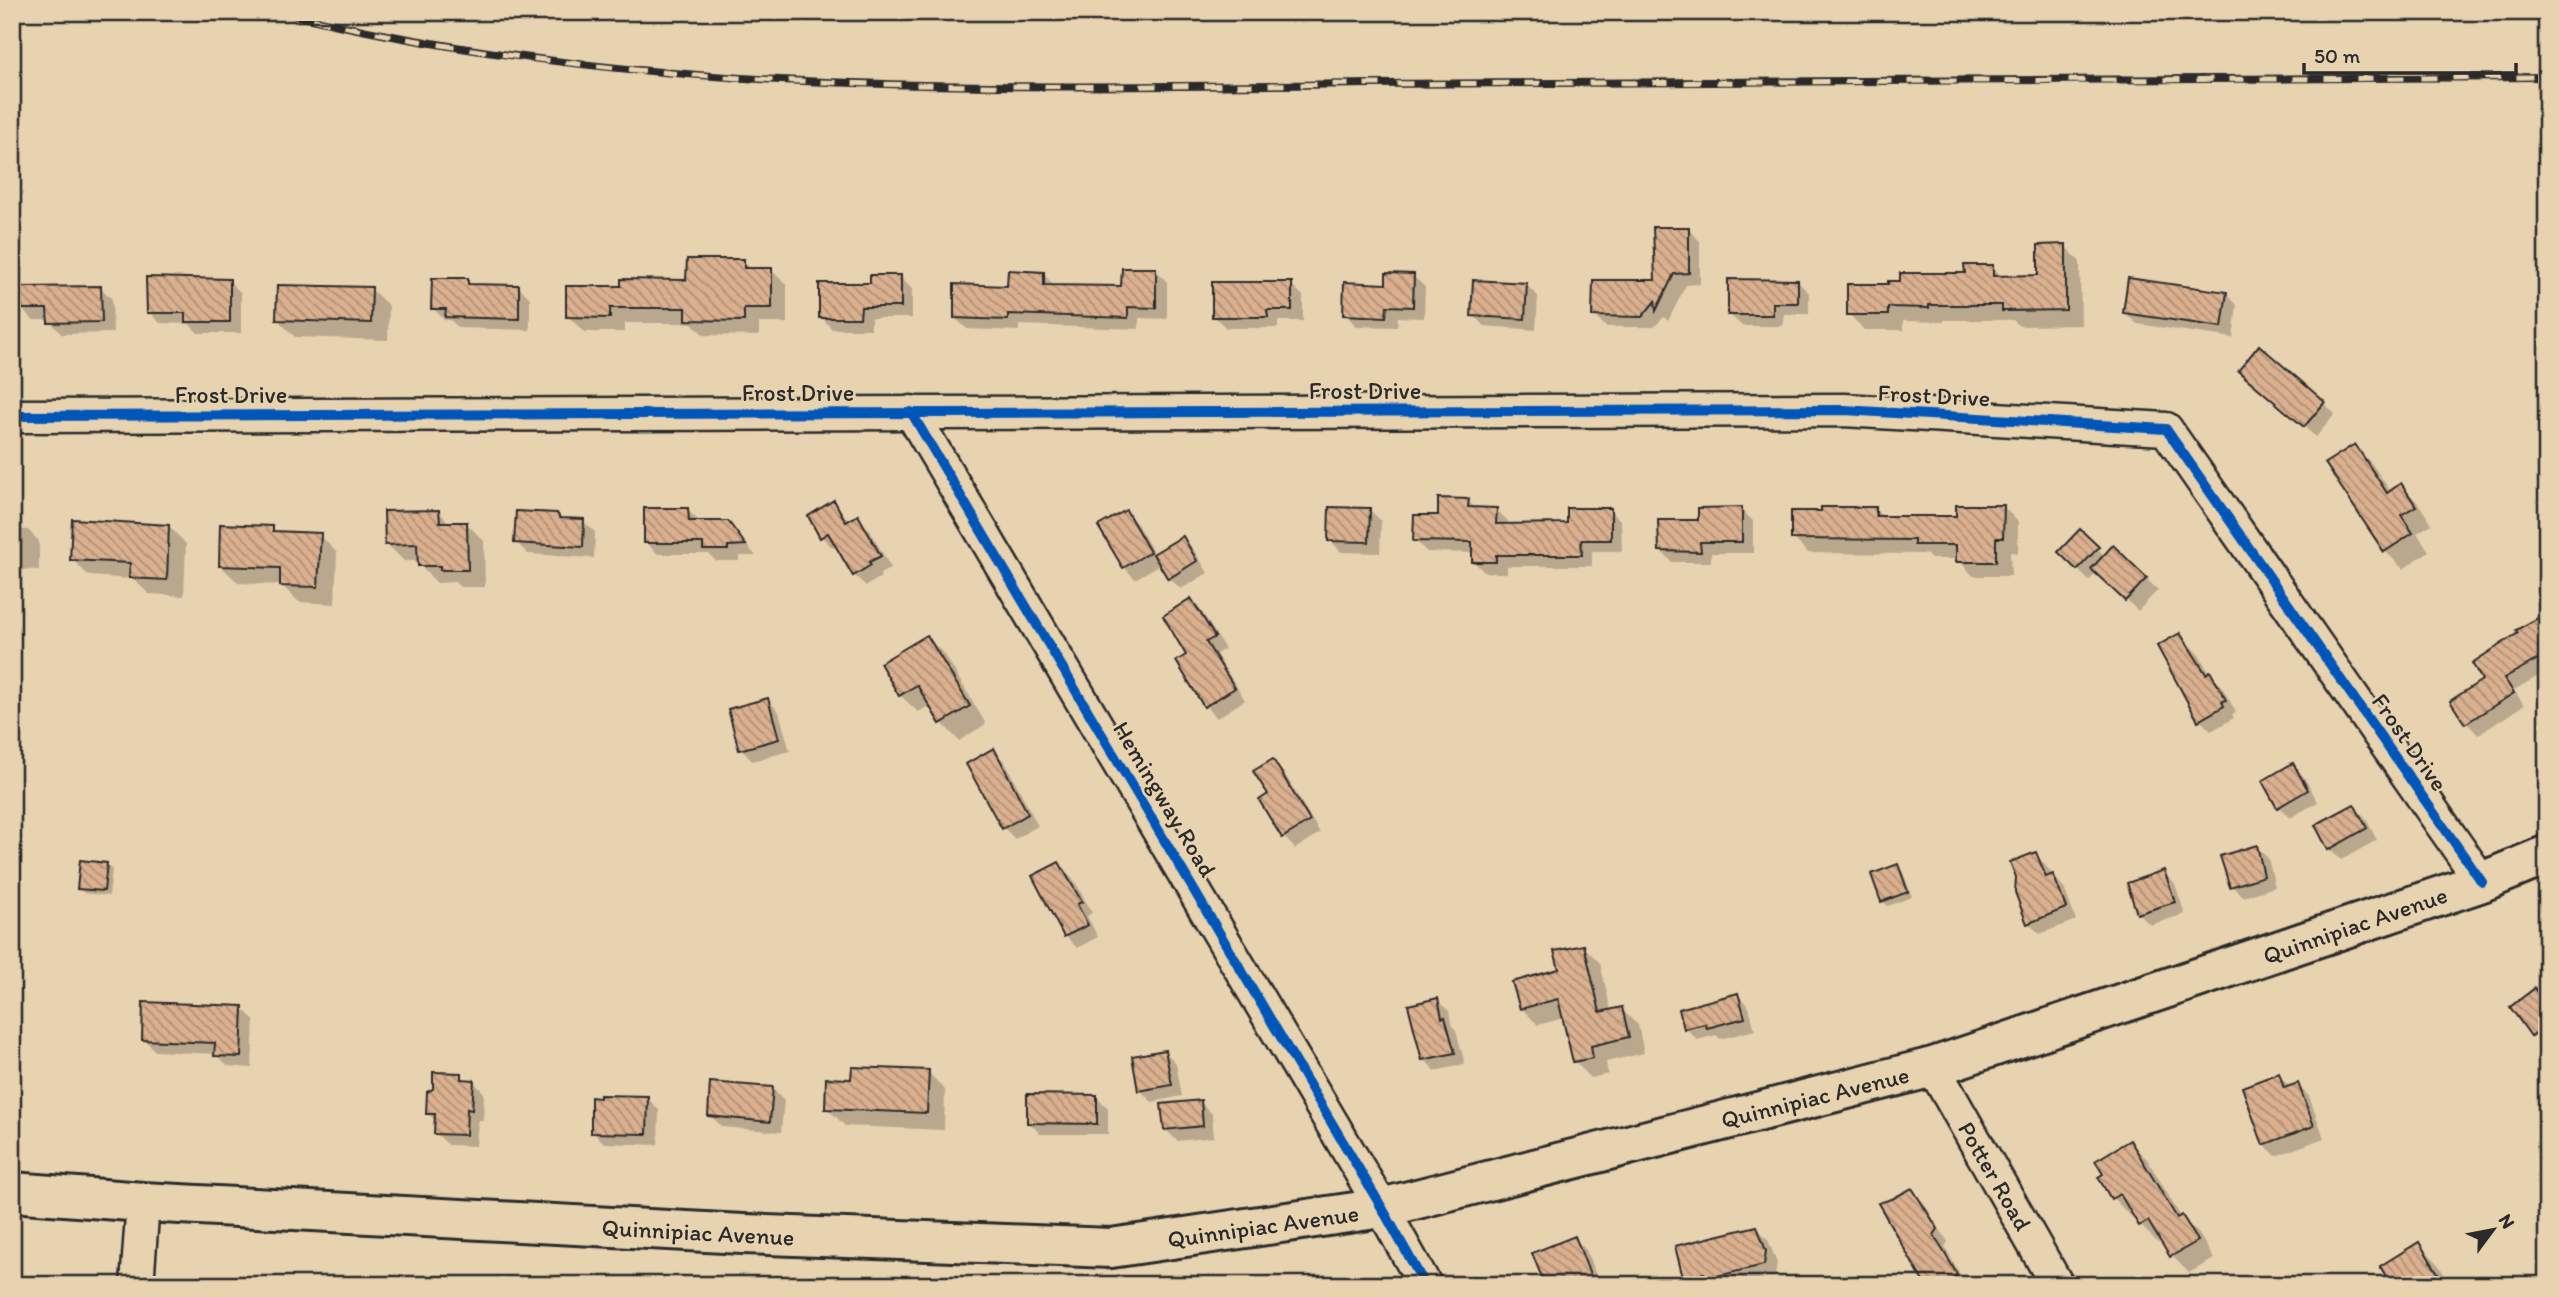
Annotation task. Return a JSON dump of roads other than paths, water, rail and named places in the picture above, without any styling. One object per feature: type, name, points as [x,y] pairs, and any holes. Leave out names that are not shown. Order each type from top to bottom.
[{"type":"main road","name":"Quinnipiac Avenue","points":[[12,1192],[143,1202],[743,1234],[1111,1248],[1382,1208],[1933,1066],[2482,882],[2547,855]]},
{"type":"street","name":"Frost Drive","points":[[12,416],[1844,410],[2166,429],[2482,882]]},
{"type":"street","name":"Hemingway Road","points":[[911,412],[1425,1285]]},
{"type":"street","name":"Potter Road","points":[[1933,1066],[2057,1285]]},
{"type":"street","points":[[137,1285],[143,1202]]},
{"type":"railway","points":[[282,12],[416,40],[551,61],[687,74],[961,86],[2547,77]]}]
